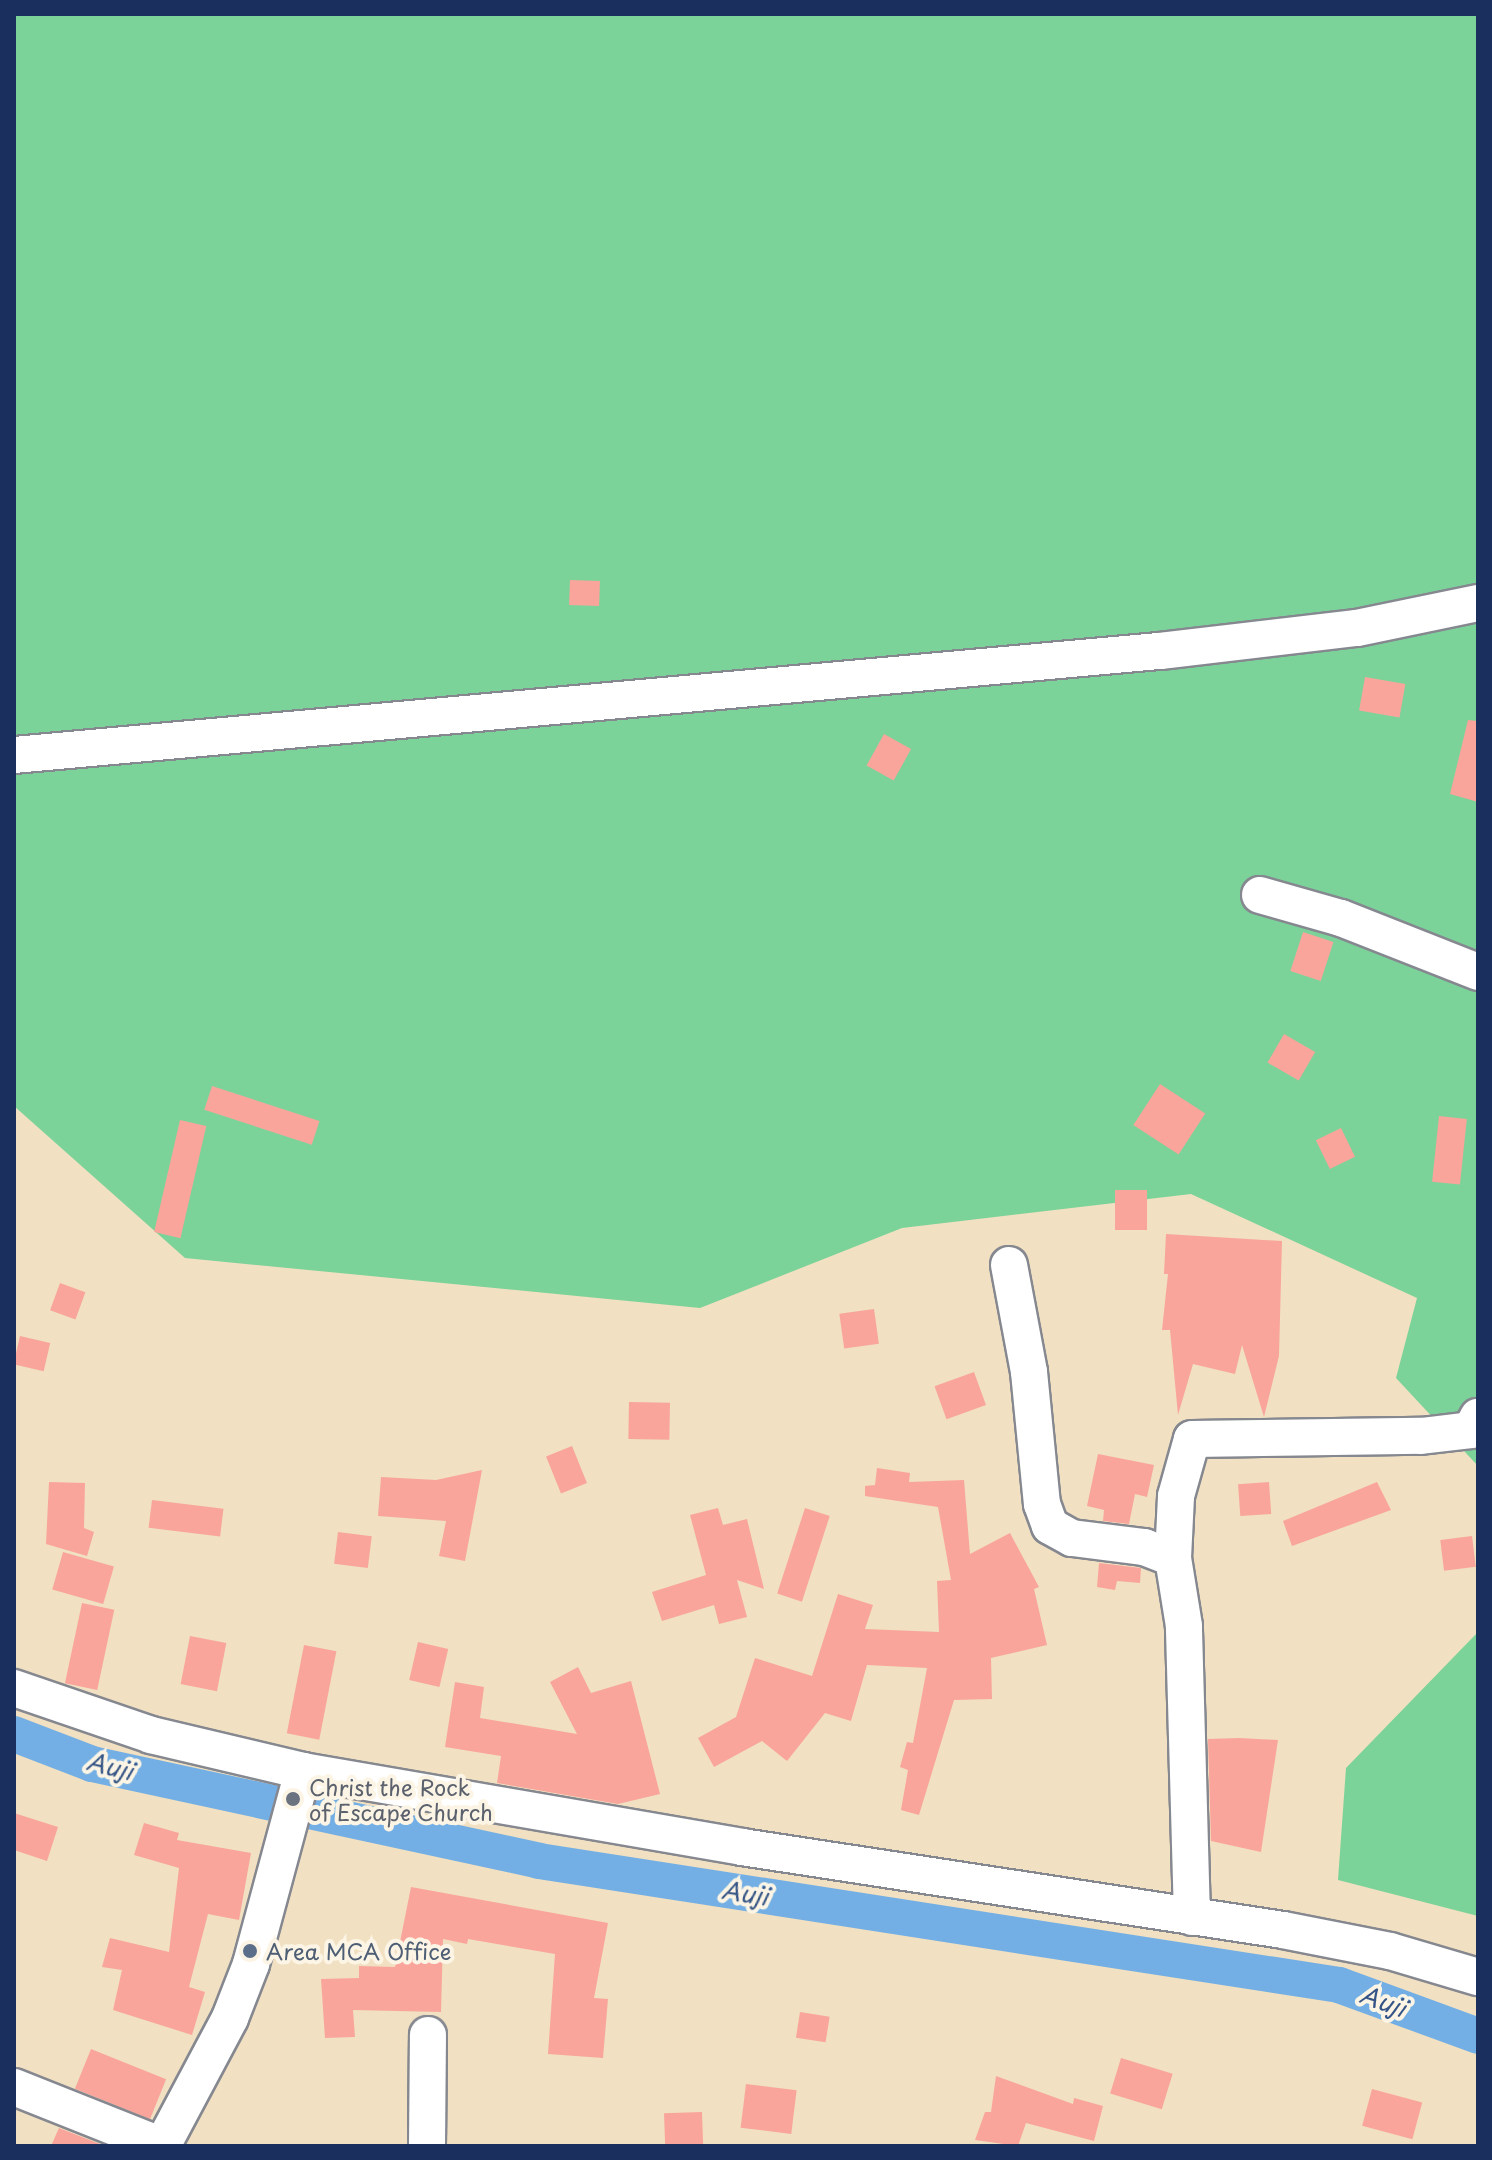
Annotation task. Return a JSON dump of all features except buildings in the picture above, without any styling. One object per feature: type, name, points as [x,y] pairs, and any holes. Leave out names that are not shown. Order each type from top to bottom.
[{"type":"street","points":[[14,755],[1160,651],[1357,628],[1478,603]]},
{"type":"street","points":[[1260,895],[1341,918],[1478,972]]},
{"type":"street","points":[[1009,1265],[1029,1372],[1042,1504],[1050,1526],[1072,1538],[1144,1547],[1173,1558]]},
{"type":"street","points":[[1192,1917],[1184,1626],[1173,1558],[1176,1496],[1192,1439],[1421,1436],[1471,1430],[1478,1417]]},
{"type":"street","points":[[14,1688],[151,1735],[300,1779],[1192,1917],[1390,1951],[1478,1977]]},
{"type":"street","points":[[14,2087],[162,2146],[230,2018],[251,1964],[300,1779]]},
{"type":"street","points":[[427,2146],[428,2035]]},
{"type":"green space","points":[[14,14],[1478,14],[1478,1466],[1396,1378],[1417,1298],[1191,1194],[902,1228],[700,1308],[185,1258],[14,1106]]},
{"type":"green space","points":[[1478,1632],[1478,1916],[1338,1880],[1346,1768]]},
{"type":"waterway","name":"Auji","points":[[14,1734],[92,1764],[539,1861],[1339,1985],[1478,2036]]},
{"type":"place","name":"Christ the Rock of Escape Church","points":[[293,1799]]},
{"type":"place","name":"Area MCA Office","points":[[250,1951]]}]
